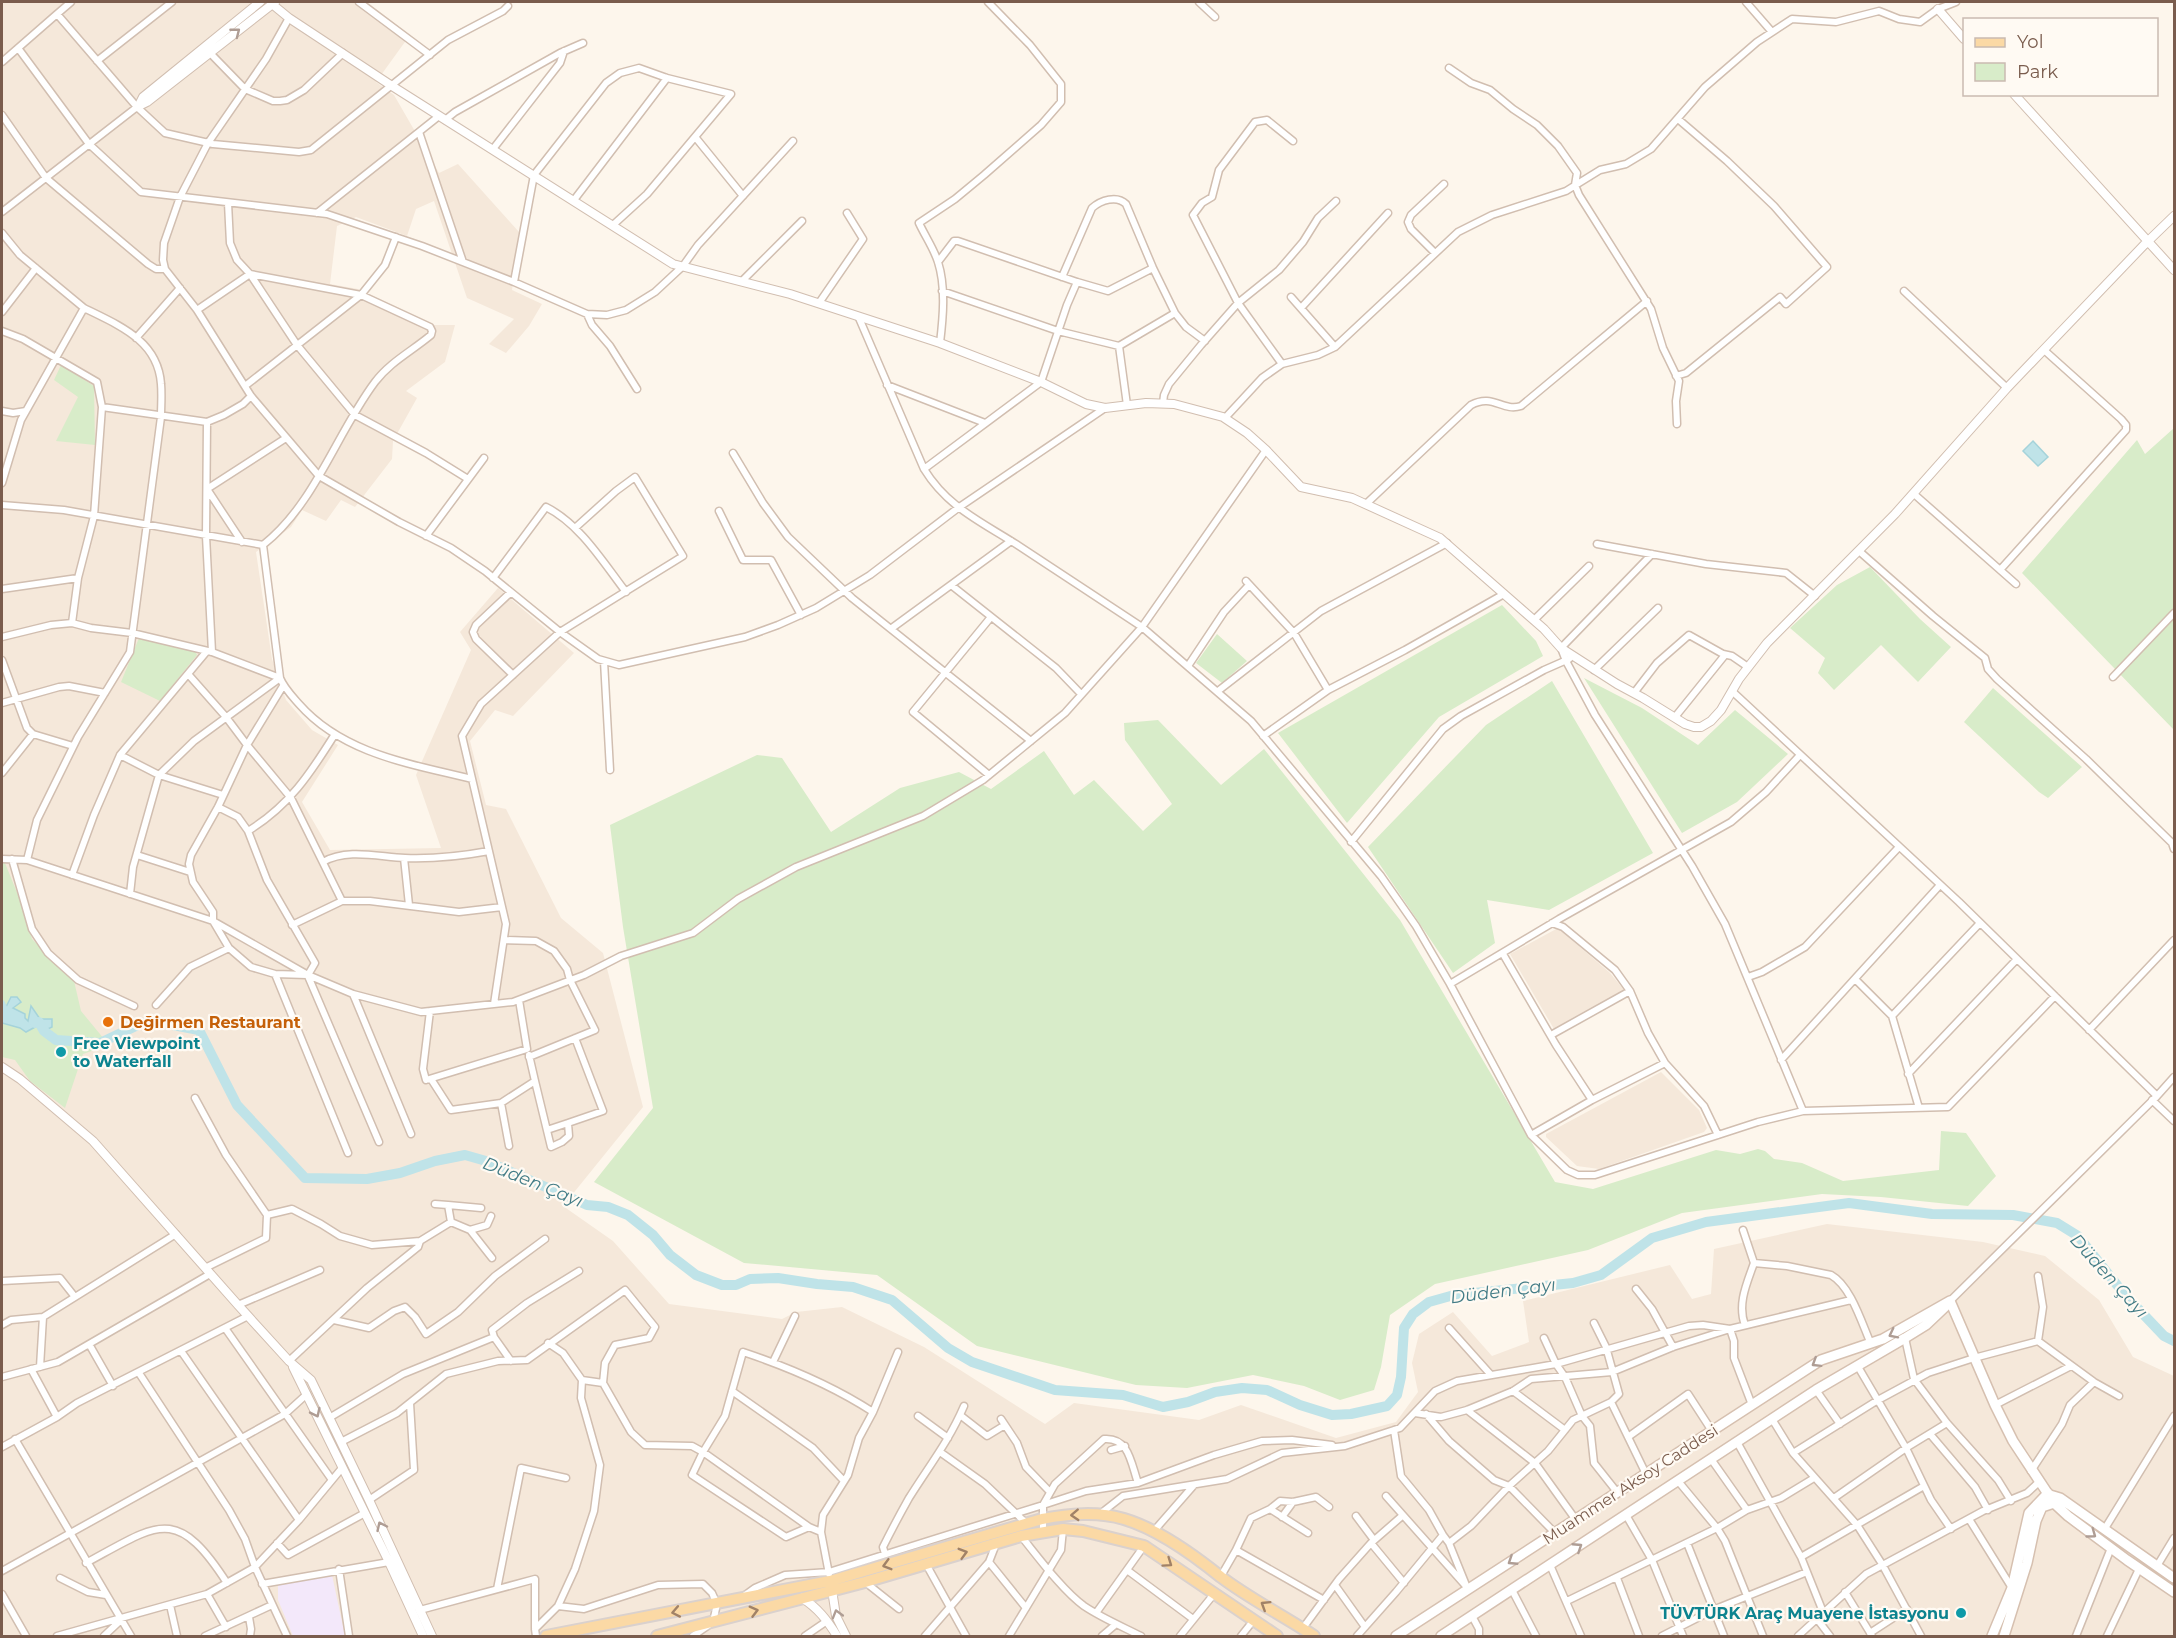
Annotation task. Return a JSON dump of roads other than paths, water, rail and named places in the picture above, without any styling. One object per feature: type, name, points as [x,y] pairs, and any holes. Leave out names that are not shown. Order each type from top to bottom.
[{"type":"main road","name":"Muammer Aksoy Caddesi","points":[[1442,1636],[1816,1390],[1905,1338],[1938,1315],[1950,1301]]},
{"type":"main road","name":"Muammer Aksoy Caddesi","points":[[1396,1636],[1821,1360],[1833,1354],[1871,1344],[1899,1331],[1950,1301]]},
{"type":"main road","points":[[1950,1301],[1995,1405],[2031,1471],[2050,1497],[2068,1516],[2139,1569],[2175,1592]]},
{"type":"main road","points":[[1992,1636],[2012,1588],[2029,1512],[2050,1497],[2060,1498],[2175,1578]]},
{"type":"main road","points":[[2004,1636],[2027,1563],[2039,1505]]},
{"type":"main road","points":[[546,1636],[830,1581],[1042,1519],[1070,1514],[1124,1519],[1166,1538],[1314,1636]]},
{"type":"main road","points":[[657,1636],[802,1598],[830,1581],[865,1582],[1021,1536],[1063,1529],[1083,1531],[1144,1546],[1277,1636]]},
{"type":"street","points":[[2,62],[71,2]]},
{"type":"street","points":[[97,61],[172,2]]},
{"type":"street","points":[[138,106],[143,97],[260,2]]},
{"type":"street","points":[[2,212],[210,53],[271,2],[289,18],[392,86],[673,264],[819,303],[940,343],[1041,382],[1086,404],[1105,408],[1163,404],[1198,409],[1226,418],[1266,450],[1301,487],[1339,494],[1366,504],[1424,529],[1447,543],[1534,620],[1561,648],[1684,724],[1694,727],[1701,727],[1711,721],[1767,643],[1914,494],[2007,388],[2147,242],[2175,216]]},
{"type":"street","points":[[359,2],[430,55]]},
{"type":"street","points":[[940,343],[943,319],[938,262],[919,223],[955,199],[984,175],[1041,125],[1061,102],[1061,84],[1030,45],[988,2]]},
{"type":"street","points":[[1199,2],[1215,17]]},
{"type":"street","points":[[1746,2],[1772,32]]},
{"type":"street","points":[[1226,418],[1262,378],[1282,364],[1318,355],[1335,347],[1458,232],[1492,215],[1566,191],[1600,170],[1626,165],[1651,149],[1705,87],[1757,42],[1792,19],[1836,22],[1879,11],[1899,19],[1920,22],[1938,9],[1956,2]]},
{"type":"street","points":[[57,14],[97,61],[165,133],[208,142],[299,152],[311,150],[448,40],[503,11],[508,6]]},
{"type":"street","points":[[1938,9],[1963,37]]},
{"type":"street","points":[[289,18],[266,59],[208,142],[180,197],[164,243],[165,269],[197,310],[251,396],[319,476],[451,548],[598,659],[619,665],[745,637],[801,615],[870,575],[958,508],[1105,408]]},
{"type":"street","points":[[317,213],[419,132],[564,51],[583,43]]},
{"type":"street","points":[[18,48],[89,144],[141,192],[327,214],[463,262],[587,314],[608,315],[626,310],[655,292],[683,266],[698,244],[793,141]]},
{"type":"street","points":[[493,149],[561,63],[564,51]]},
{"type":"street","points":[[210,53],[245,89],[273,101],[287,100],[312,84],[343,53]]},
{"type":"street","points":[[514,282],[534,176],[606,82],[630,69],[639,68],[667,78],[731,94],[647,194],[613,225]]},
{"type":"street","points":[[1449,68],[1471,83],[1490,90],[1513,110],[1537,125],[1558,146],[1577,173],[1575,185],[1586,209],[1651,309],[1663,348],[1679,381],[1676,401],[1677,424]]},
{"type":"street","points":[[574,200],[667,78]]},
{"type":"street","points":[[2016,96],[2175,270]]},
{"type":"street","points":[[2,115],[46,178],[148,264],[156,269],[165,269]]},
{"type":"street","points":[[1676,376],[1686,373],[1780,297],[1786,304],[1827,267],[1774,206],[1678,118]]},
{"type":"street","points":[[1282,364],[1238,303],[1193,216],[1202,203],[1212,197],[1219,170],[1255,122],[1267,120],[1293,141]]},
{"type":"street","points":[[419,132],[463,262]]},
{"type":"street","points":[[696,138],[743,196]]},
{"type":"street","points":[[1435,254],[1411,229],[1408,222],[1411,216],[1444,184]]},
{"type":"street","points":[[1062,277],[1092,208],[1099,203],[1116,199],[1126,204],[1175,313],[1186,327],[1205,341]]},
{"type":"street","points":[[1163,404],[1169,384],[1205,341],[1238,303],[1279,270],[1303,242],[1318,218],[1336,201]]},
{"type":"street","points":[[228,203],[230,243],[237,260],[250,274],[297,345],[355,415],[426,453],[468,479]]},
{"type":"street","points":[[819,303],[863,239],[848,213]]},
{"type":"street","points":[[1300,308],[1388,213]]},
{"type":"street","points":[[742,281],[802,221]]},
{"type":"street","points":[[2,233],[20,255],[84,308],[127,330],[153,353],[161,382],[161,416],[130,652],[74,746],[37,820],[27,860]]},
{"type":"street","points":[[245,386],[361,295],[385,265],[396,237]]},
{"type":"street","points":[[938,262],[954,241],[958,241],[1108,291],[1153,268]]},
{"type":"street","points":[[2,312],[36,268]]},
{"type":"street","points":[[2,505],[64,510],[263,545],[278,533],[319,476],[375,382],[391,365],[431,335],[432,330],[430,327],[361,295],[250,274],[197,310]]},
{"type":"street","points":[[924,469],[1041,382],[1077,282]]},
{"type":"street","points":[[136,338],[180,288]]},
{"type":"street","points":[[942,291],[1058,332],[1119,346],[1175,313]]},
{"type":"street","points":[[1905,291],[2007,388]]},
{"type":"street","points":[[1291,297],[1335,347]]},
{"type":"street","points":[[1366,504],[1471,405],[1488,399],[1511,407],[1521,406],[1647,301]]},
{"type":"street","points":[[2,483],[21,420],[84,308]]},
{"type":"street","points":[[587,314],[592,325],[610,346],[637,389]]},
{"type":"street","points":[[859,318],[931,481],[958,508],[1142,627],[1251,721],[1381,876],[1416,926],[1450,984],[1531,1135],[1558,1163],[1578,1175],[1595,1175],[1758,1122],[1803,1111],[1948,1107],[2055,996]]},
{"type":"street","points":[[2,331],[23,339],[97,382],[102,407],[94,516],[78,578],[72,623]]},
{"type":"street","points":[[1119,346],[1127,405]]},
{"type":"street","points":[[2000,570],[2126,430],[2126,425],[2121,419],[2044,350]]},
{"type":"street","points":[[887,385],[985,423]]},
{"type":"street","points":[[102,407],[207,422],[233,409],[251,396]]},
{"type":"street","points":[[2,411],[13,413],[26,411]]},
{"type":"street","points":[[72,875],[94,815],[120,755],[210,651],[206,536],[207,422]]},
{"type":"street","points":[[207,489],[286,438]]},
{"type":"street","points":[[2,858],[27,860],[213,921],[308,975],[353,994],[421,1012],[519,1000],[570,980],[621,956],[693,933],[738,899],[796,867],[923,816],[989,775],[1065,712],[1142,627],[1266,450]]},
{"type":"street","points":[[733,453],[776,523],[788,537],[845,591],[1031,741]]},
{"type":"street","points":[[426,536],[484,458]]},
{"type":"street","points":[[494,1004],[506,924],[462,736],[481,704],[560,632],[684,555],[635,477],[575,528]]},
{"type":"street","points":[[207,489],[243,542]]},
{"type":"street","points":[[1914,494],[2016,584]]},
{"type":"street","points":[[493,578],[546,507],[558,513],[575,528],[626,592]]},
{"type":"street","points":[[719,511],[742,560],[771,560],[801,615]]},
{"type":"street","points":[[892,628],[1011,541]]},
{"type":"street","points":[[1218,691],[1321,611],[1447,543]]},
{"type":"street","points":[[1597,544],[1706,564],[1786,573],[1815,596]]},
{"type":"street","points":[[263,545],[280,678],[283,686],[306,712],[320,725],[379,756],[472,779]]},
{"type":"street","points":[[1859,551],[1985,658],[1988,669],[1997,679],[2086,759],[2172,843],[2175,849]]},
{"type":"street","points":[[1561,648],[1652,554]]},
{"type":"street","points":[[1534,620],[1589,566]]},
{"type":"street","points":[[2,589],[78,578]]},
{"type":"street","points":[[1188,666],[1224,612],[1247,583],[1294,633],[1328,690]]},
{"type":"street","points":[[951,585],[1056,668],[1081,694]]},
{"type":"street","points":[[511,592],[476,625],[473,632],[476,639],[513,675]]},
{"type":"street","points":[[1263,736],[1328,690],[1504,594]]},
{"type":"street","points":[[1594,670],[1658,608]]},
{"type":"street","points":[[2113,677],[2175,613]]},
{"type":"street","points":[[989,775],[913,712],[991,617]]},
{"type":"street","points":[[2,637],[49,625],[72,623],[91,628],[132,633],[210,651],[280,678]]},
{"type":"street","points":[[1634,693],[1657,663],[1691,635],[1748,667]]},
{"type":"street","points":[[1561,648],[1595,715],[1682,850],[1725,924],[1803,1111]]},
{"type":"street","points":[[1675,717],[1725,655]]},
{"type":"street","points":[[1351,842],[1443,729],[1461,716],[1574,656]]},
{"type":"street","points":[[2,660],[27,728],[33,734],[74,746]]},
{"type":"street","points":[[604,661],[610,770]]},
{"type":"street","points":[[188,674],[291,798],[342,901]]},
{"type":"street","points":[[130,894],[137,855],[159,775],[194,741],[280,678]]},
{"type":"street","points":[[2,703],[69,686],[105,693]]},
{"type":"street","points":[[283,686],[247,746],[218,807],[191,855],[189,864],[193,882],[213,912],[213,921],[229,948],[251,967],[275,974],[308,975]]},
{"type":"street","points":[[1732,692],[1980,923],[2090,1030],[2175,1121]]},
{"type":"street","points":[[2,773],[33,734]]},
{"type":"street","points":[[248,831],[266,820],[291,798],[312,771],[335,734]]},
{"type":"street","points":[[120,755],[159,775],[224,795]]},
{"type":"street","points":[[1450,984],[1552,923],[1731,822],[1766,792],[1800,755]]},
{"type":"street","points":[[218,807],[238,817],[248,831],[267,880],[315,963],[308,975]]},
{"type":"street","points":[[1748,977],[1806,948],[1899,847]]},
{"type":"street","points":[[323,862],[341,855],[387,855],[404,858],[460,856],[489,851]]},
{"type":"street","points":[[137,855],[190,872]]},
{"type":"street","points":[[404,858],[409,905]]},
{"type":"street","points":[[12,859],[32,929],[48,953],[78,980],[134,1006]]},
{"type":"street","points":[[1781,1060],[1940,885]]},
{"type":"street","points":[[292,925],[342,901],[409,905],[459,912],[502,907]]},
{"type":"street","points":[[1552,923],[1563,927],[1615,970],[1630,991],[1648,1033],[1665,1063],[1704,1106],[1718,1135]]},
{"type":"street","points":[[1892,1016],[1980,923]]},
{"type":"street","points":[[504,940],[536,941],[554,951],[567,969],[570,980],[595,1030],[529,1057]]},
{"type":"street","points":[[2090,1030],[2175,940]]},
{"type":"street","points":[[156,1005],[190,967],[229,948]]},
{"type":"street","points":[[1503,954],[1592,1100]]},
{"type":"street","points":[[1908,1074],[2016,959]]},
{"type":"street","points":[[275,974],[348,1153]]},
{"type":"street","points":[[308,975],[379,1142]]},
{"type":"street","points":[[1855,980],[1892,1016],[1919,1108]]},
{"type":"street","points":[[1551,1035],[1630,991]]},
{"type":"street","points":[[353,994],[411,1134]]},
{"type":"street","points":[[519,1000],[527,1049],[551,1147],[569,1136],[568,1123]]},
{"type":"street","points":[[430,1011],[423,1069],[426,1080],[527,1049]]},
{"type":"street","points":[[547,1130],[603,1111],[575,1038]]},
{"type":"street","points":[[1531,1135],[1592,1100],[1665,1063]]},
{"type":"street","points":[[2,1067],[20,1079],[93,1141],[289,1361],[311,1380],[432,1636]]},
{"type":"street","points":[[1950,1301],[2175,1077]]},
{"type":"street","points":[[431,1079],[451,1110],[501,1103],[535,1081]]},
{"type":"street","points":[[2,1377],[58,1362],[266,1238],[267,1215],[226,1155],[195,1098]]},
{"type":"street","points":[[501,1103],[509,1146]]},
{"type":"street","points":[[435,1204],[481,1208]]},
{"type":"street","points":[[448,1205],[451,1222]]},
{"type":"street","points":[[267,1215],[292,1209],[340,1236],[372,1245],[420,1240],[451,1222]]},
{"type":"street","points":[[470,1230],[487,1225],[491,1216]]},
{"type":"street","points":[[451,1222],[470,1230],[492,1258]]},
{"type":"street","points":[[1743,1230],[1754,1263],[1744,1290],[1742,1312],[1745,1325]]},
{"type":"street","points":[[2,1325],[11,1320],[43,1317],[176,1234]]},
{"type":"street","points":[[334,1320],[369,1328],[394,1311],[405,1307],[426,1334],[458,1312],[495,1276],[545,1239]]},
{"type":"street","points":[[289,1361],[367,1288],[418,1246],[420,1240]]},
{"type":"street","points":[[1754,1263],[1787,1266],[1831,1275],[1842,1284],[1871,1344]]},
{"type":"street","points":[[238,1305],[320,1270]]},
{"type":"street","points":[[511,1361],[494,1337],[492,1330],[527,1303],[579,1271]]},
{"type":"street","points":[[2038,1276],[2043,1306],[2038,1341]]},
{"type":"street","points":[[2,1281],[60,1278],[75,1298]]},
{"type":"street","points":[[1636,1289],[1652,1309],[1673,1347]]},
{"type":"street","points":[[341,1442],[397,1413],[446,1374],[498,1361],[527,1360],[625,1290],[655,1327],[649,1338],[615,1345],[605,1363],[603,1383],[631,1431],[645,1445],[692,1446],[808,1527],[821,1532]]},
{"type":"street","points":[[1415,1413],[1441,1417],[1467,1410],[1513,1391],[1531,1379],[1612,1372],[1673,1347],[1730,1329],[1851,1300]]},
{"type":"street","points":[[2,1447],[57,1417],[77,1403],[248,1316]]},
{"type":"street","points":[[773,1362],[795,1316]]},
{"type":"street","points":[[40,1367],[43,1317]]},
{"type":"street","points":[[1449,1543],[1471,1526],[1509,1486],[1548,1451],[1573,1420],[1611,1402],[1619,1394],[1607,1351],[1594,1323]]},
{"type":"street","points":[[1098,1516],[1123,1496],[1227,1479],[1282,1453],[1345,1446],[1400,1428],[1436,1391],[1457,1381],[1556,1364],[1689,1326],[1703,1325],[1730,1329]]},
{"type":"street","points":[[225,1328],[332,1480]]},
{"type":"street","points":[[1449,1328],[1491,1375]]},
{"type":"street","points":[[1730,1329],[1734,1341],[1734,1358],[1752,1405]]},
{"type":"street","points":[[329,1418],[403,1374],[494,1337]]},
{"type":"street","points":[[1544,1338],[1582,1416],[1590,1426],[1594,1463],[1617,1492]]},
{"type":"street","points":[[1905,1338],[1914,1379],[1947,1423],[1994,1474],[2012,1501]]},
{"type":"street","points":[[1793,1453],[1914,1379],[1974,1358],[2038,1341]]},
{"type":"street","points":[[2038,1341],[2094,1382],[2119,1396]]},
{"type":"street","points":[[536,1633],[558,1606],[575,1569],[594,1511],[600,1465],[581,1398],[582,1380],[563,1353],[548,1343]]},
{"type":"street","points":[[89,1344],[113,1386]]},
{"type":"street","points":[[181,1351],[299,1520]]},
{"type":"street","points":[[808,1527],[786,1537],[692,1474],[725,1416],[743,1352],[773,1362],[846,1394],[873,1412]]},
{"type":"street","points":[[846,1636],[836,1616],[821,1532],[823,1515],[844,1481],[859,1438],[873,1412],[898,1352]]},
{"type":"street","points":[[289,1361],[423,1636]]},
{"type":"street","points":[[1857,1365],[1906,1448],[1924,1486],[1951,1529]]},
{"type":"street","points":[[1995,1405],[2071,1366]]},
{"type":"street","points":[[31,1369],[57,1417]]},
{"type":"street","points":[[139,1373],[198,1462],[245,1539],[262,1584],[287,1636]]},
{"type":"street","points":[[582,1380],[603,1383]]},
{"type":"street","points":[[2031,1471],[2062,1424],[2070,1405],[2094,1382]]},
{"type":"street","points":[[1816,1390],[1840,1424]]},
{"type":"street","points":[[732,1391],[813,1448],[844,1481]]},
{"type":"street","points":[[1513,1391],[1565,1431]]},
{"type":"street","points":[[2,1571],[285,1414],[307,1394]]},
{"type":"street","points":[[1628,1437],[1688,1394],[1712,1431]]},
{"type":"street","points":[[1611,1402],[1646,1474]]},
{"type":"street","points":[[369,1500],[414,1470],[410,1403]]},
{"type":"street","points":[[885,1554],[883,1547],[910,1498],[940,1452],[964,1406]]},
{"type":"street","points":[[1467,1410],[1535,1463],[1576,1520]]},
{"type":"street","points":[[1426,1414],[1449,1441],[1494,1480],[1509,1486],[1555,1533]]},
{"type":"street","points":[[960,1415],[987,1436],[1003,1422],[1017,1443],[1026,1467],[1050,1492]]},
{"type":"street","points":[[918,1416],[948,1438]]},
{"type":"street","points":[[2104,1530],[2175,1416]]},
{"type":"street","points":[[1772,1419],[1793,1453],[1857,1525],[1882,1564],[1921,1636]]},
{"type":"street","points":[[1834,1498],[1906,1448],[1947,1423]]},
{"type":"street","points":[[1394,1430],[1401,1476],[1429,1510],[1449,1543],[1468,1589]]},
{"type":"street","points":[[1930,1434],[1976,1487],[1988,1510]]},
{"type":"street","points":[[1043,1532],[1043,1505],[1055,1484],[1104,1439],[1114,1438],[1125,1446],[1138,1483]]},
{"type":"street","points":[[15,1439],[131,1636]]},
{"type":"street","points":[[830,1581],[885,1554],[1086,1491],[1138,1483],[1214,1455],[1262,1441],[1292,1440],[1345,1446]]},
{"type":"street","points":[[1737,1442],[1801,1557],[1823,1612]]},
{"type":"street","points":[[1111,1450],[1125,1446]]},
{"type":"street","points":[[940,1452],[985,1484],[1027,1524]]},
{"type":"street","points":[[1711,1459],[1747,1510]]},
{"type":"street","points":[[57,1636],[121,1620],[207,1594],[255,1567],[299,1520],[342,1468]]},
{"type":"street","points":[[497,1589],[521,1468],[566,1478]]},
{"type":"street","points":[[1567,1601],[1718,1528],[1747,1510],[1781,1498],[1814,1478]]},
{"type":"street","points":[[1678,1481],[1718,1528],[1763,1636]]},
{"type":"street","points":[[1798,1636],[1866,1574],[1969,1519],[2012,1501],[2027,1493],[2039,1482]]},
{"type":"street","points":[[1153,1532],[1194,1484]]},
{"type":"street","points":[[1801,1557],[1924,1486]]},
{"type":"street","points":[[2027,1493],[2039,1505]]},
{"type":"street","points":[[1386,1496],[1468,1589]]},
{"type":"street","points":[[1221,1576],[1251,1518],[1270,1509],[1280,1501],[1293,1502],[1316,1497],[1329,1507]]},
{"type":"street","points":[[1282,1517],[1293,1502]]},
{"type":"street","points":[[1270,1509],[1308,1533]]},
{"type":"street","points":[[277,1543],[288,1555],[365,1513]]},
{"type":"street","points":[[1626,1515],[1652,1560],[1683,1636]]},
{"type":"street","points":[[1356,1516],[1372,1542],[1404,1583]]},
{"type":"street","points":[[1303,1629],[1335,1585],[1372,1542],[1402,1516]]},
{"type":"street","points":[[1969,1519],[2012,1588]]},
{"type":"street","points":[[86,1563],[144,1532],[167,1528],[180,1531],[196,1541],[227,1583]]},
{"type":"street","points":[[1009,1636],[1063,1544],[1063,1529]]},
{"type":"street","points":[[1357,1636],[1443,1535]]},
{"type":"street","points":[[1021,1536],[1049,1570],[1082,1604],[1114,1625],[1141,1636]]},
{"type":"street","points":[[2157,1566],[2175,1538]]},
{"type":"street","points":[[1688,1543],[1724,1636]]},
{"type":"street","points":[[925,1636],[989,1562],[996,1544]]},
{"type":"street","points":[[1096,1613],[1144,1546]]},
{"type":"street","points":[[2076,1636],[2111,1548]]},
{"type":"street","points":[[1236,1550],[1324,1600]]},
{"type":"street","points":[[262,1584],[388,1562]]},
{"type":"street","points":[[989,1562],[1026,1608]]},
{"type":"street","points":[[926,1564],[966,1636]]},
{"type":"street","points":[[1550,1565],[1581,1636]]},
{"type":"street","points":[[339,1569],[349,1636]]},
{"type":"street","points":[[2107,1636],[2139,1569]]},
{"type":"street","points":[[1127,1570],[1193,1619]]},
{"type":"street","points":[[1662,1636],[1713,1610],[1748,1598],[1807,1572]]},
{"type":"street","points":[[60,1578],[88,1592],[106,1595]]},
{"type":"street","points":[[420,1610],[535,1578],[536,1633]]},
{"type":"street","points":[[1617,1578],[1640,1636]]},
{"type":"street","points":[[865,1582],[899,1609]]},
{"type":"street","points":[[558,1606],[584,1609],[658,1585],[703,1584],[712,1593],[717,1604],[712,1622],[693,1636]]},
{"type":"street","points":[[1335,1585],[1365,1627]]},
{"type":"street","points":[[1512,1590],[1536,1636]]},
{"type":"street","points":[[1845,1592],[1871,1635],[1907,1609]]},
{"type":"street","points":[[2,1593],[26,1636]]},
{"type":"street","points":[[207,1594],[226,1627]]},
{"type":"street","points":[[1180,1636],[1214,1594]]},
{"type":"street","points":[[802,1598],[815,1606],[837,1636]]},
{"type":"street","points":[[170,1605],[177,1636]]},
{"type":"street","points":[[205,1636],[272,1605]]},
{"type":"street","points":[[1472,1616],[1479,1629],[1479,1636]]},
{"type":"street","points":[[249,1617],[252,1629],[250,1636]]},
{"type":"street","points":[[1817,1619],[1830,1636]]},
{"type":"street","points":[[104,1636],[121,1620]]},
{"type":"street","points":[[1999,1620],[2009,1621]]},
{"type":"street","points":[[805,1636],[827,1621]]},
{"type":"street","points":[[1240,1636],[1254,1621]]},
{"type":"street","points":[[1102,1636],[1114,1625]]},
{"type":"water","points":[[2033,441],[2048,457],[2038,466],[2023,451]]},
{"type":"water","points":[[11,997],[17,997],[21,1002],[13,1008],[25,1014],[28,1021],[31,1006],[40,1019],[52,1019],[52,1027],[44,1031],[37,1026],[26,1032],[2,1023],[2,1007],[5,1009]]},
{"type":"waterway","points":[[2,1003],[8,1016]]},
{"type":"waterway","name":"Düden Çayı","points":[[35,1023],[39,1022],[44,1031],[56,1040],[100,1043],[152,1021],[199,1030],[237,1105],[305,1178],[367,1179],[400,1173],[435,1161],[465,1155],[486,1161],[587,1205],[608,1207],[628,1215],[653,1235],[670,1255],[696,1275],[722,1285],[736,1285],[750,1279],[778,1278],[853,1287],[892,1300],[948,1348],[972,1362],[1055,1390],[1123,1395],[1163,1407],[1188,1402],[1215,1392],[1242,1388],[1267,1390],[1300,1405],[1332,1415],[1351,1414],[1387,1406],[1397,1395],[1401,1377],[1404,1328],[1413,1314],[1429,1302],[1454,1295],[1573,1283],[1601,1275],[1652,1238],[1706,1222],[1849,1203],[1932,1214],[2013,1215],[2057,1223],[2078,1236],[2125,1295],[2164,1336],[2174,1341]]},
{"type":"place","name":"Değirmen Restaurant","points":[[108,1022]]},
{"type":"place","name":"Free Viewpoint to Waterfall","points":[[61,1052]]},
{"type":"place","name":"TÜVTÜRK Araç Muayene İstasyonu","points":[[1961,1613]]}]
